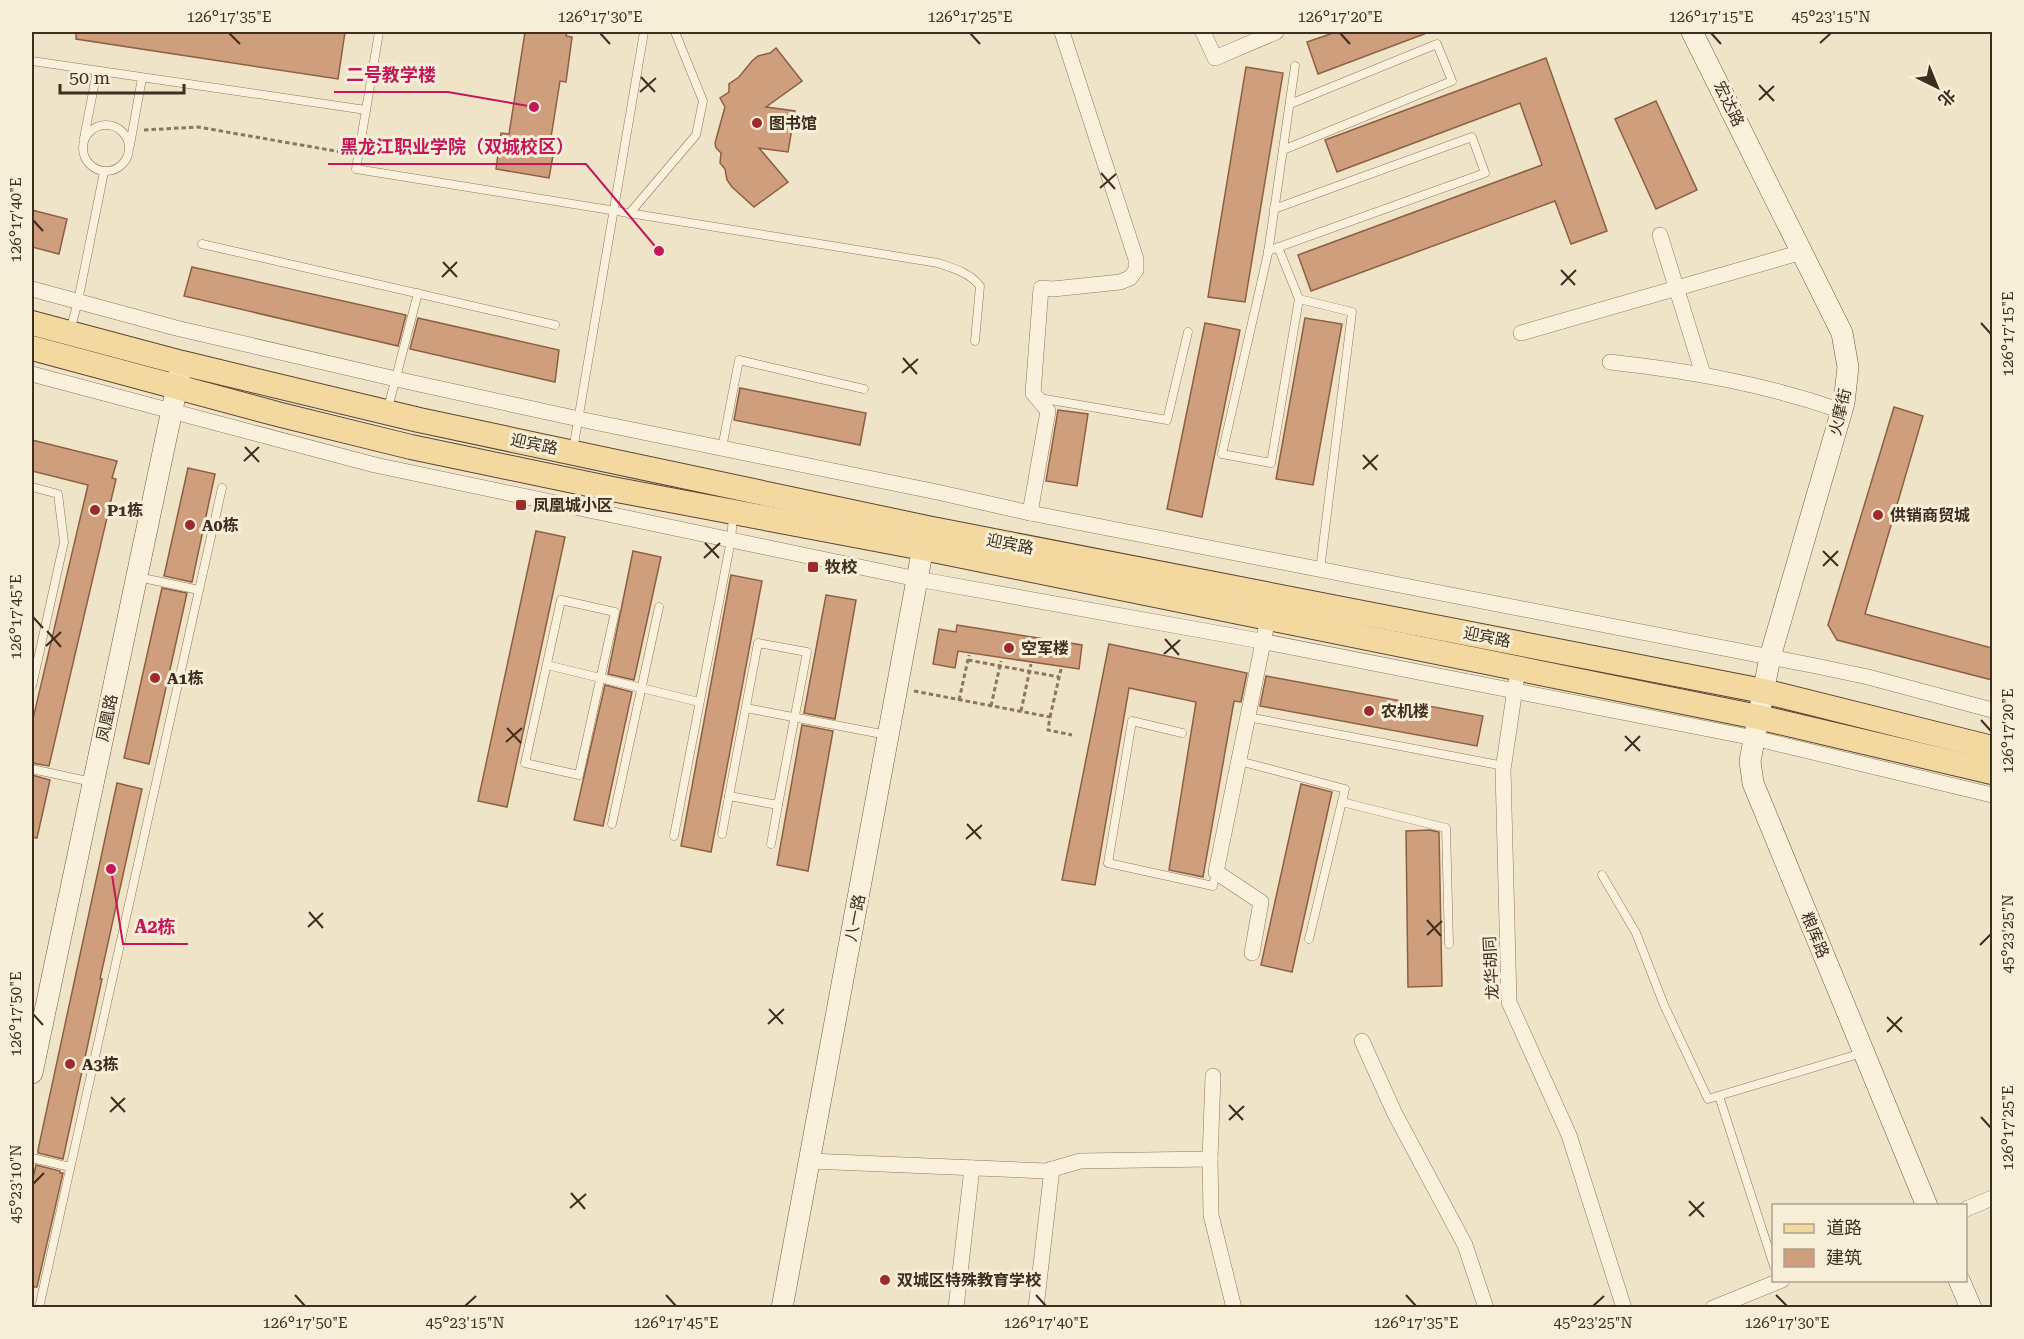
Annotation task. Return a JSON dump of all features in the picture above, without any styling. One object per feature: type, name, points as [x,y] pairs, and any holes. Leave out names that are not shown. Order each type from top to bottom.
[{"type":"main road","name":"迎宾路","points":[[32,323],[70,333],[281,415],[411,447],[734,512],[925,538],[1522,644],[1763,691],[1992,748]]},
{"type":"main road","name":"迎宾路","points":[[32,348],[387,412],[573,453],[1268,618],[1516,680],[1992,772]]},
{"type":"street","points":[[1030,513],[1048,411],[1033,393],[1041,288],[1053,289],[1120,282],[1130,278],[1136,270],[1136,259],[1062,32]]},
{"type":"street","points":[[1203,32],[1215,58],[1276,32]]},
{"type":"street","name":"宏达路","points":[[1692,32],[1765,177]]},
{"type":"street","name":"火摩街","points":[[1765,177],[1842,333],[1848,367],[1842,411],[1770,657]]},
{"type":"street","points":[[1660,235],[1703,375]]},
{"type":"street","points":[[1521,333],[1802,252]]},
{"type":"street","points":[[32,289],[176,328],[579,419],[1030,513],[1868,677],[1992,710]]},
{"type":"street","points":[[1610,362],[1686,371],[1797,395],[1842,411]]},
{"type":"street","points":[[32,374],[375,465],[917,579],[1264,642],[1516,680]]},
{"type":"street","name":"凤凰路","points":[[32,1073],[179,374]]},
{"type":"street","name":"八一路","points":[[782,1308],[925,538]]},
{"type":"street","points":[[1252,952],[1261,902],[1216,872],[1268,618]]},
{"type":"street","name":"龙华胡同","points":[[1522,644],[1504,766],[1509,1002],[1569,1135],[1624,1308]]},
{"type":"street","name":"粮库路","points":[[1770,657],[1750,761],[1752,783],[1926,1204]]},
{"type":"street","points":[[1756,727],[1992,795]]},
{"type":"street","points":[[1362,1041],[1395,1114],[1465,1245],[1486,1308]]},
{"type":"street","points":[[1213,1076],[1210,1159],[1211,1215],[1234,1308]]},
{"type":"street","points":[[810,1161],[1046,1171],[1080,1161],[1210,1159]]},
{"type":"street","points":[[956,1308],[972,1168]]},
{"type":"street","points":[[1036,1308],[1052,1170]]},
{"type":"street","points":[[1967,1208],[1992,1198]]},
{"type":"street","points":[[1713,1308],[1777,1282]]},
{"type":"street","points":[[1959,1282],[1971,1308]]},
{"type":"lane","points":[[379,32],[356,169],[938,263],[975,279],[980,286],[975,341]]},
{"type":"lane","points":[[573,453],[644,32]]},
{"type":"lane","points":[[629,214],[696,135],[703,101],[675,32]]},
{"type":"lane","points":[[1283,150],[1452,81],[1437,44],[1290,104]]},
{"type":"lane","points":[[32,61],[366,110]]},
{"type":"lane","points":[[1278,248],[1299,299],[1270,463],[1222,454],[1268,251],[1295,66]]},
{"type":"lane","points":[[97,71],[84,142],[85,158],[90,165],[104,172],[123,165],[129,153],[142,78]]},
{"type":"lane","points":[[84,142],[91,130],[105,125],[118,128],[124,133],[130,146]]},
{"type":"lane","points":[[1268,251],[1485,173],[1472,137],[1274,209]]},
{"type":"lane","points":[[70,333],[104,172]]},
{"type":"lane","points":[[202,244],[555,325]]},
{"type":"lane","points":[[387,412],[418,293]]},
{"type":"lane","points":[[1299,299],[1352,312],[1320,570]]},
{"type":"lane","points":[[1037,398],[1167,420],[1188,332]]},
{"type":"lane","points":[[722,448],[739,360],[864,390]]},
{"type":"lane","points":[[32,487],[58,494],[64,542],[32,686]]},
{"type":"lane","points":[[39,1308],[222,488]]},
{"type":"lane","points":[[674,836],[731,540],[734,512]]},
{"type":"lane","points":[[136,577],[199,590]]},
{"type":"lane","points":[[561,600],[615,612],[579,775],[525,763],[547,665],[561,600]]},
{"type":"lane","points":[[612,824],[659,607]]},
{"type":"lane","points":[[722,834],[758,643],[807,652],[771,844]]},
{"type":"lane","points":[[547,665],[699,702]]},
{"type":"lane","points":[[746,708],[889,735]]},
{"type":"lane","points":[[1248,717],[1504,766]]},
{"type":"lane","points":[[1182,733],[1132,721],[1108,862],[1213,886],[1216,872]]},
{"type":"lane","points":[[1239,761],[1345,789],[1309,939]]},
{"type":"lane","points":[[32,769],[93,782]]},
{"type":"lane","points":[[729,796],[778,805]]},
{"type":"lane","points":[[1342,802],[1446,828],[1449,944]]},
{"type":"lane","points":[[1602,875],[1636,933],[1664,1005],[1708,1099],[1863,1052]]},
{"type":"lane","points":[[1719,1096],[1772,1263]]},
{"type":"lane","points":[[32,1158],[70,1167]]},
{"type":"path","points":[[132,133],[163,128],[198,127],[358,155]]},
{"type":"path","points":[[959,700],[969,657],[1059,678]]},
{"type":"path","points":[[992,706],[1000,664]]},
{"type":"path","points":[[1021,711],[1031,664]]},
{"type":"path","points":[[1061,669],[1048,730],[1072,735]]},
{"type":"path","points":[[897,688],[1050,717]]},
{"type":"building","points":[[76,32],[345,32],[338,79],[76,39]]},
{"type":"building","points":[[525,32],[567,32],[566,36],[572,37],[566,82],[560,81],[549,150],[554,150],[549,178],[496,169],[501,133],[509,134]]},
{"type":"building","points":[[1336,32],[1427,33],[1318,74],[1307,42]]},
{"type":"building","name":"图书馆","points":[[776,48],[802,81],[766,107],[795,111],[788,152],[759,148],[788,182],[754,207],[732,187],[720,163],[721,153],[715,143],[725,107],[720,98],[729,92],[729,84],[739,77],[752,61]]},
{"type":"building","points":[[1546,58],[1607,231],[1571,244],[1555,201],[1311,291],[1298,255],[1542,165],[1520,103],[1337,172],[1325,140]]},
{"type":"building","points":[[1246,67],[1283,73],[1245,302],[1208,297]]},
{"type":"building","points":[[1656,101],[1697,190],[1656,209],[1615,119]]},
{"type":"building","points":[[32,210],[67,219],[59,254],[32,247]]},
{"type":"building","points":[[192,267],[406,315],[398,346],[184,296]]},
{"type":"building","points":[[418,318],[559,350],[555,382],[410,349]]},
{"type":"building","points":[[1305,318],[1342,324],[1313,485],[1276,479]]},
{"type":"building","points":[[1205,323],[1240,330],[1202,517],[1167,509]]},
{"type":"building","points":[[740,388],[866,413],[860,445],[734,420]]},
{"type":"building","name":"供销商贸城","points":[[1894,407],[1923,416],[1865,614],[1992,648],[1992,680],[1837,640],[1828,625]]},
{"type":"building","points":[[1058,410],[1088,414],[1077,486],[1046,481]]},
{"type":"building","points":[[32,440],[117,461],[112,478],[116,479],[49,766],[32,763],[32,723],[88,485],[32,471]]},
{"type":"building","name":"A0栋","points":[[188,468],[215,474],[192,582],[164,576]]},
{"type":"building","points":[[536,531],[565,537],[507,807],[478,801]]},
{"type":"building","points":[[633,551],[661,557],[634,680],[608,674]]},
{"type":"building","points":[[731,575],[762,581],[711,852],[681,846]]},
{"type":"building","name":"A1栋","points":[[162,588],[187,593],[149,764],[124,758]]},
{"type":"building","points":[[826,595],[856,600],[835,719],[804,713]]},
{"type":"building","name":"空军楼","points":[[957,625],[1082,645],[1079,669],[958,651],[955,668],[933,664],[939,629],[956,632]]},
{"type":"building","points":[[1109,644],[1247,673],[1241,702],[1234,701],[1203,877],[1169,870],[1196,702],[1129,688],[1095,885],[1062,880]]},
{"type":"building","name":"农机楼","points":[[1266,676],[1483,716],[1477,746],[1260,706]]},
{"type":"building","points":[[605,685],[632,692],[603,826],[574,820]]},
{"type":"building","points":[[802,725],[833,731],[808,871],[777,865]]},
{"type":"building","points":[[32,775],[50,780],[37,838],[32,837]]},
{"type":"building","points":[[117,783],[142,789],[63,1159],[38,1153],[38,1150]]},
{"type":"building","points":[[1301,784],[1332,792],[1292,972],[1261,965]]},
{"type":"building","points":[[1406,831],[1439,832],[1442,986],[1408,987]]},
{"type":"building","points":[[36,1165],[63,1173],[37,1287],[32,1287],[32,1183]]},
{"type":"place","name":"二号教学楼","points":[[534,107]]},
{"type":"place","name":"图书馆","points":[[757,123]]},
{"type":"place","name":"黑龙江职业学院（双城校区）","points":[[659,251]]},
{"type":"place","name":"凤凰城小区","points":[[521,505]]},
{"type":"place","name":"P1栋","points":[[95,510]]},
{"type":"place","name":"供销商贸城","points":[[1878,515]]},
{"type":"place","name":"A0栋","points":[[190,525]]},
{"type":"place","name":"牧校","points":[[813,567]]},
{"type":"place","name":"空军楼","points":[[1009,648]]},
{"type":"place","name":"A1栋","points":[[155,678]]},
{"type":"place","name":"农机楼","points":[[1369,711]]},
{"type":"place","name":"A2栋","points":[[111,869]]},
{"type":"place","name":"A3栋","points":[[70,1064]]},
{"type":"place","name":"双城区特殊教育学校","points":[[885,1280]]}]
